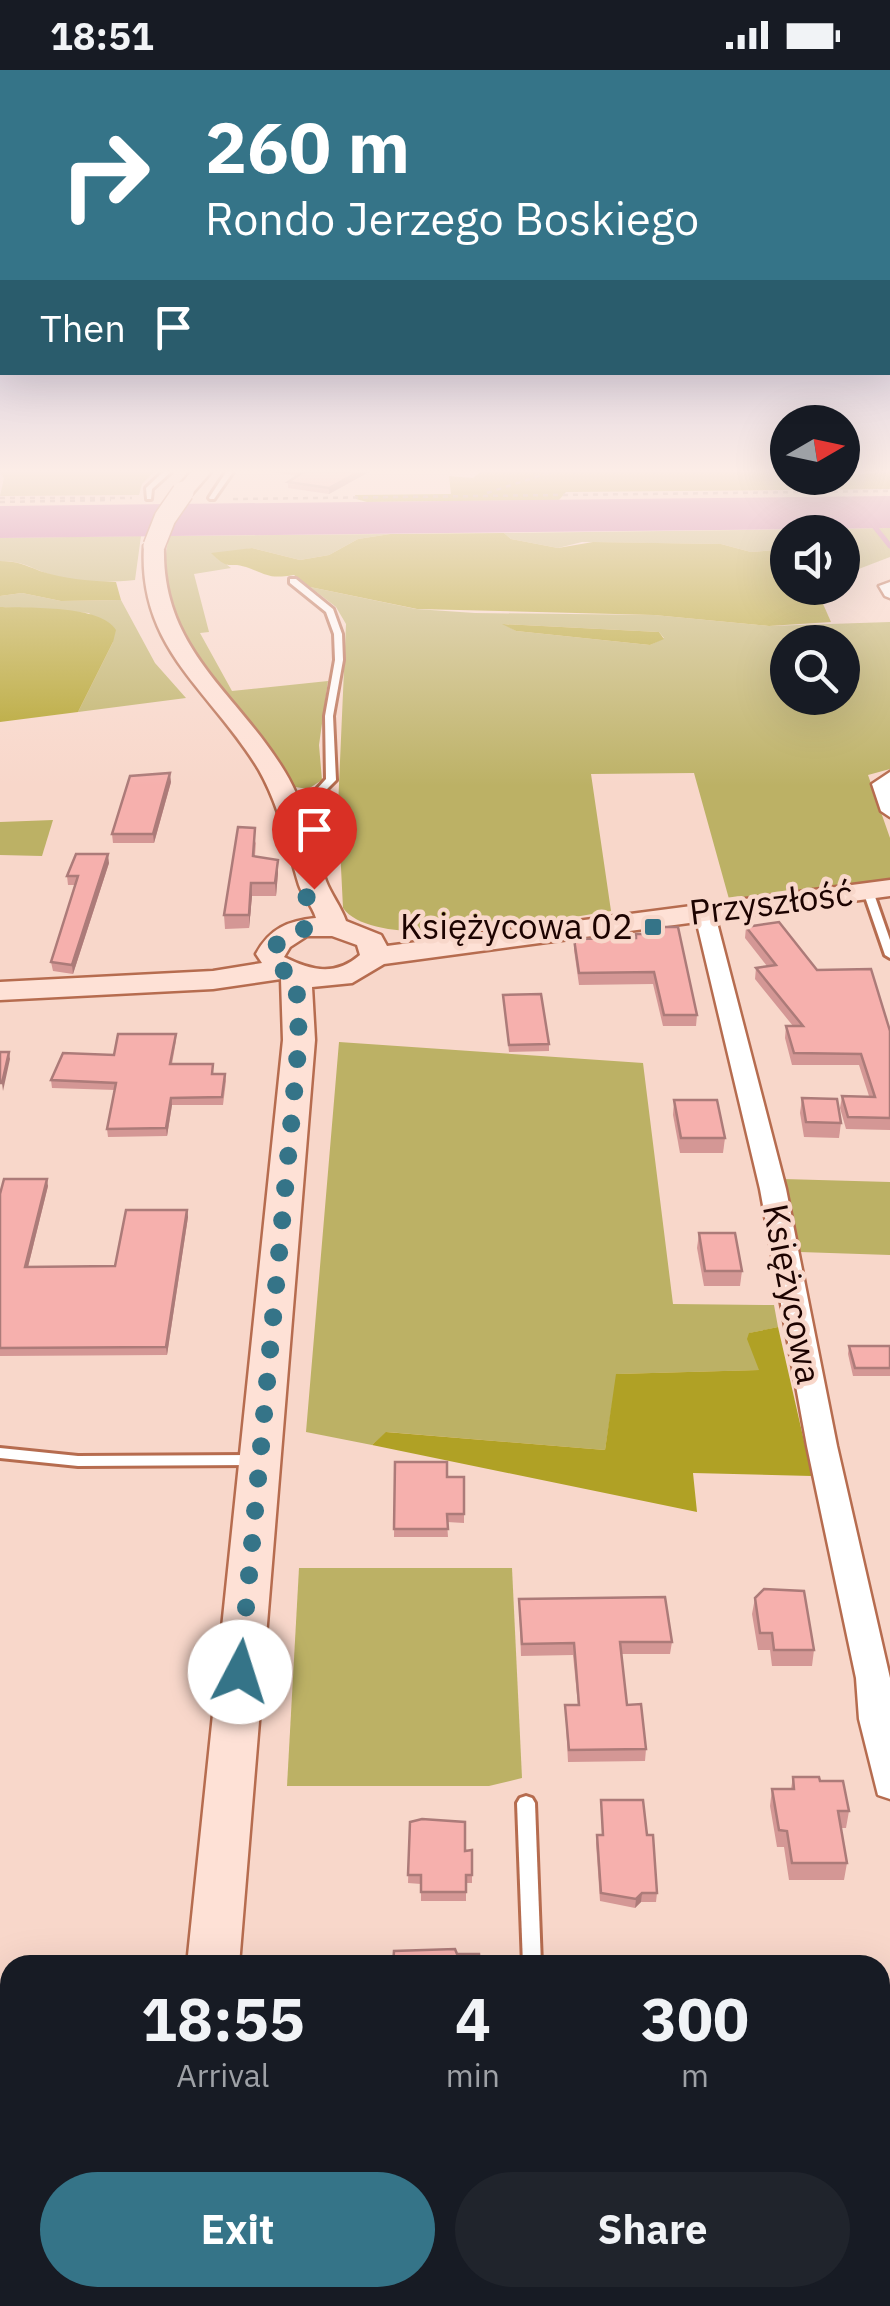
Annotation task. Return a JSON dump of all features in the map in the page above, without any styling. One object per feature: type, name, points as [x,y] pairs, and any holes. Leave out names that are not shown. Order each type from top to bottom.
[{"type":"main road","points":[[153,576],[160,616],[192,667],[261,754],[288,799],[304,841],[314,889],[323,896],[334,927]]},
{"type":"main road","points":[[304,929],[305,899],[314,889]]},
{"type":"main road","name":"Przyszłość","points":[[373,948],[474,940],[879,889]]},
{"type":"main road","points":[[0,992],[232,978],[283,966],[334,978],[360,970],[373,948],[334,927],[304,929],[280,939],[283,966],[299,1040],[214,1955]]},
{"type":"main road","points":[[299,1040],[334,978]]},
{"type":"street","points":[[890,777],[881,784],[890,812]]},
{"type":"street","name":"Księżycowa","points":[[704,911],[772,1189],[822,1446],[882,1679],[876,1719],[890,1785]]},
{"type":"lane","points":[[288,799],[319,792],[331,780],[329,716],[339,660],[338,634],[330,611],[293,581]]},
{"type":"lane","points":[[879,889],[890,955]]},
{"type":"lane","points":[[0,1453],[78,1461],[261,1460]]},
{"type":"lane","points":[[526,1802],[532,1955]]},
{"type":"shaded area","points":[[0,576],[60,576],[116,582],[121,600],[61,601],[22,593],[0,596]]},
{"type":"shaded area","points":[[58,576],[135,576],[135,580]]},
{"type":"shaded area","points":[[166,576],[195,576],[209,632],[200,633],[232,691],[328,681],[319,745],[322,780],[308,789],[295,787],[192,650],[166,589]]},
{"type":"shaded area","points":[[296,576],[770,576],[770,605],[824,605],[831,622],[769,626],[654,615],[417,609],[310,587]]},
{"type":"shaded area","points":[[310,587],[416,609],[654,615],[770,626],[770,715],[860,715],[860,625],[799,625],[890,622],[890,769],[868,775],[890,838],[890,879],[729,899],[694,773],[591,774],[611,911],[511,926],[428,932],[362,922],[343,908],[338,807],[346,624],[336,607]],"holes":[[[504,624],[659,632],[664,638],[650,645],[516,631]]]},
{"type":"shaded area","points":[[22,593],[61,601],[121,600],[155,663],[186,698],[78,712],[113,642],[89,613],[0,607],[0,596]]},
{"type":"shaded area","points":[[0,607],[80,612],[108,622],[116,630],[78,712],[0,722]]},
{"type":"shaded area","points":[[502,624],[659,632],[664,639],[650,645],[516,631]]},
{"type":"shaded area","points":[[53,820],[42,856],[0,855],[0,822]]},
{"type":"shaded area","points":[[339,1042],[643,1063],[673,1304],[774,1305],[778,1327],[750,1333],[760,1370],[617,1374],[605,1450],[387,1432],[372,1445],[306,1432]]},
{"type":"shaded area","points":[[783,1179],[890,1182],[890,1255],[800,1252]]},
{"type":"shaded area","points":[[778,1327],[812,1476],[693,1473],[697,1512],[372,1445],[386,1432],[605,1450],[616,1374],[759,1370],[747,1339],[749,1333]]},
{"type":"shaded area","points":[[299,1568],[512,1568],[522,1778],[489,1786],[287,1786]]},
{"type":"building","points":[[170,773],[153,834],[112,834],[130,776]]},
{"type":"building","points":[[238,827],[255,828],[253,856],[278,860],[275,883],[251,883],[249,915],[224,915]]},
{"type":"building","points":[[76,854],[108,854],[72,965],[51,962],[78,876],[67,876]]},
{"type":"building","points":[[779,922],[817,970],[871,969],[890,1031],[890,1118],[848,1117],[842,1096],[875,1097],[861,1054],[794,1053],[786,1026],[803,1026],[756,968],[776,965],[746,927]]},
{"type":"building","points":[[656,927],[678,927],[697,1015],[664,1015],[654,972],[579,973],[574,939],[636,938],[636,934],[658,934]]},
{"type":"building","points":[[541,994],[549,1044],[509,1045],[503,995]]},
{"type":"building","points":[[118,1034],[176,1034],[170,1064],[213,1064],[212,1074],[225,1074],[222,1097],[171,1098],[166,1128],[107,1129],[116,1083],[51,1080],[63,1053],[114,1055]]},
{"type":"building","points":[[0,1052],[9,1052],[2,1083],[0,1083]]},
{"type":"building","points":[[802,1098],[837,1099],[841,1123],[806,1122]]},
{"type":"building","points":[[674,1100],[717,1100],[725,1138],[681,1138]]},
{"type":"building","points":[[4,1179],[47,1179],[25,1267],[115,1266],[126,1210],[187,1210],[166,1347],[0,1348],[0,1194]]},
{"type":"building","points":[[699,1233],[735,1233],[742,1271],[705,1271]]},
{"type":"building","points":[[849,1346],[890,1346],[890,1368],[855,1368]]},
{"type":"building","points":[[395,1462],[447,1462],[447,1477],[464,1477],[464,1514],[447,1514],[448,1529],[394,1529]]},
{"type":"building","points":[[764,1589],[804,1591],[814,1650],[774,1650],[772,1633],[760,1633],[755,1598]]},
{"type":"building","points":[[665,1597],[672,1642],[620,1642],[627,1705],[641,1704],[646,1749],[569,1750],[565,1705],[579,1705],[574,1643],[522,1644],[519,1599]]},
{"type":"building","points":[[793,1777],[843,1781],[849,1811],[838,1811],[847,1863],[792,1863],[787,1831],[779,1830],[772,1789],[794,1789]]},
{"type":"building","points":[[601,1800],[643,1800],[647,1835],[653,1835],[657,1893],[642,1893],[636,1899],[601,1893],[597,1835],[603,1835]]},
{"type":"building","points":[[410,1822],[465,1822],[465,1851],[472,1850],[472,1875],[466,1875],[466,1892],[421,1892],[421,1875],[408,1875]]},
{"type":"building","points":[[455,1949],[457,1954],[479,1955],[394,1955],[394,1951]]},
{"type":"place","name":"Księżycowa 02","points":[[653,927]]},
{"type":"route","points":[[240,1672],[299,1040],[296,975],[282,970],[271,954],[280,939],[304,929],[305,899],[314,889]]}]
